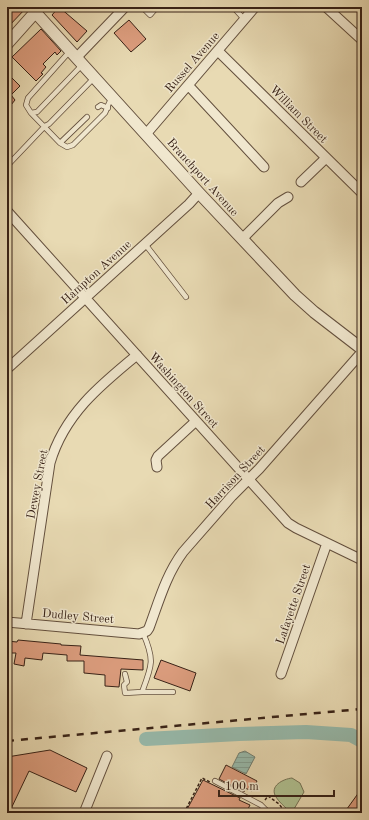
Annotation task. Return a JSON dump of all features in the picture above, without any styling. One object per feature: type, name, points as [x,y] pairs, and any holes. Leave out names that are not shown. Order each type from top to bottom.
[{"type":"street","points":[[77,57],[125,7]]},
{"type":"street","name":"Russel Avenue","points":[[147,133],[255,7]]},
{"type":"street","points":[[326,7],[362,40]]},
{"type":"street","points":[[7,44],[38,10]]},
{"type":"street","name":"Branchport Avenue","points":[[38,10],[77,57],[147,133],[199,193],[295,295],[362,350]]},
{"type":"street","name":"William Street","points":[[218,51],[362,194]]},
{"type":"street","points":[[188,85],[264,167]]},
{"type":"street","points":[[301,182],[326,158]]},
{"type":"street","name":"Hampton Avenue","points":[[7,369],[189,204],[199,193]]},
{"type":"street","points":[[242,239],[278,203],[288,197]]},
{"type":"street","name":"Washington Street","points":[[7,211],[288,523],[362,560]]},
{"type":"street","name":"Harrison Street","points":[[145,632],[149,628],[165,582],[176,562],[362,350]]},
{"type":"street","name":"Dewey Street","points":[[26,624],[50,463],[54,450],[66,426],[79,408],[137,355]]},
{"type":"street","points":[[157,467],[156,460],[158,456],[196,421]]},
{"type":"street","name":"Lafayette Street","points":[[281,674],[327,543]]},
{"type":"street","name":"Dudley Street","points":[[7,622],[145,632]]},
{"type":"street","points":[[84,813],[107,756]]},
{"type":"lane","points":[[142,7],[150,15],[157,7]]},
{"type":"lane","points":[[233,7],[245,20]]},
{"type":"lane","points":[[36,118],[37,112],[77,57]]},
{"type":"lane","points":[[77,57],[28,98],[26,105],[42,125],[45,126],[60,143],[67,147],[73,145],[105,113],[108,108],[109,101],[113,96]]},
{"type":"lane","points":[[7,166],[95,77]]},
{"type":"lane","points":[[98,107],[101,105],[108,108]]},
{"type":"lane","points":[[31,113],[37,112]]},
{"type":"lane","points":[[60,143],[87,117]]},
{"type":"lane","points":[[145,244],[186,297]]},
{"type":"lane","points":[[142,692],[152,662],[145,632]]},
{"type":"lane","points":[[125,674],[127,682],[124,685],[125,693],[173,692]]},
{"type":"lane","points":[[215,781],[261,805],[269,813]]},
{"type":"path","points":[[184,813],[202,778],[210,782],[215,781]]},
{"type":"path","points":[[263,801],[268,796],[279,804],[286,812],[295,813]]},
{"type":"green space","points":[[292,778],[300,783],[304,792],[294,809],[288,810],[277,799],[274,790],[281,782]]},
{"type":"shaded area","points":[[245,751],[255,757],[246,774],[232,767],[239,753]]},
{"type":"building","points":[[7,7],[27,7],[7,28]]},
{"type":"building","points":[[59,7],[87,31],[77,42],[52,15]]},
{"type":"building","points":[[129,20],[146,39],[131,52],[114,33]]},
{"type":"building","points":[[41,29],[61,51],[57,55],[55,52],[43,64],[46,67],[41,73],[43,74],[36,81],[12,57]]},
{"type":"building","points":[[7,73],[20,86],[11,95],[15,100],[11,105],[7,101]]},
{"type":"building","points":[[18,640],[81,646],[80,655],[143,660],[143,670],[121,669],[119,687],[105,686],[105,675],[84,673],[84,661],[67,661],[67,655],[43,653],[42,660],[25,658],[24,666],[14,664],[16,653],[7,653],[7,641],[17,642]]},
{"type":"building","points":[[161,660],[196,673],[190,691],[154,678]]},
{"type":"building","points":[[50,750],[87,768],[76,792],[29,771],[9,813],[7,813],[7,757]]},
{"type":"building","points":[[226,765],[257,781],[252,791],[245,788],[244,792],[219,779]]},
{"type":"building","points":[[203,780],[240,798],[239,800],[250,805],[246,813],[185,813]]},
{"type":"building","points":[[362,788],[362,813],[344,813]]},
{"type":"waterway","points":[[146,739],[306,732],[351,735],[362,741]]},
{"type":"railway","points":[[7,741],[362,709]]}]
